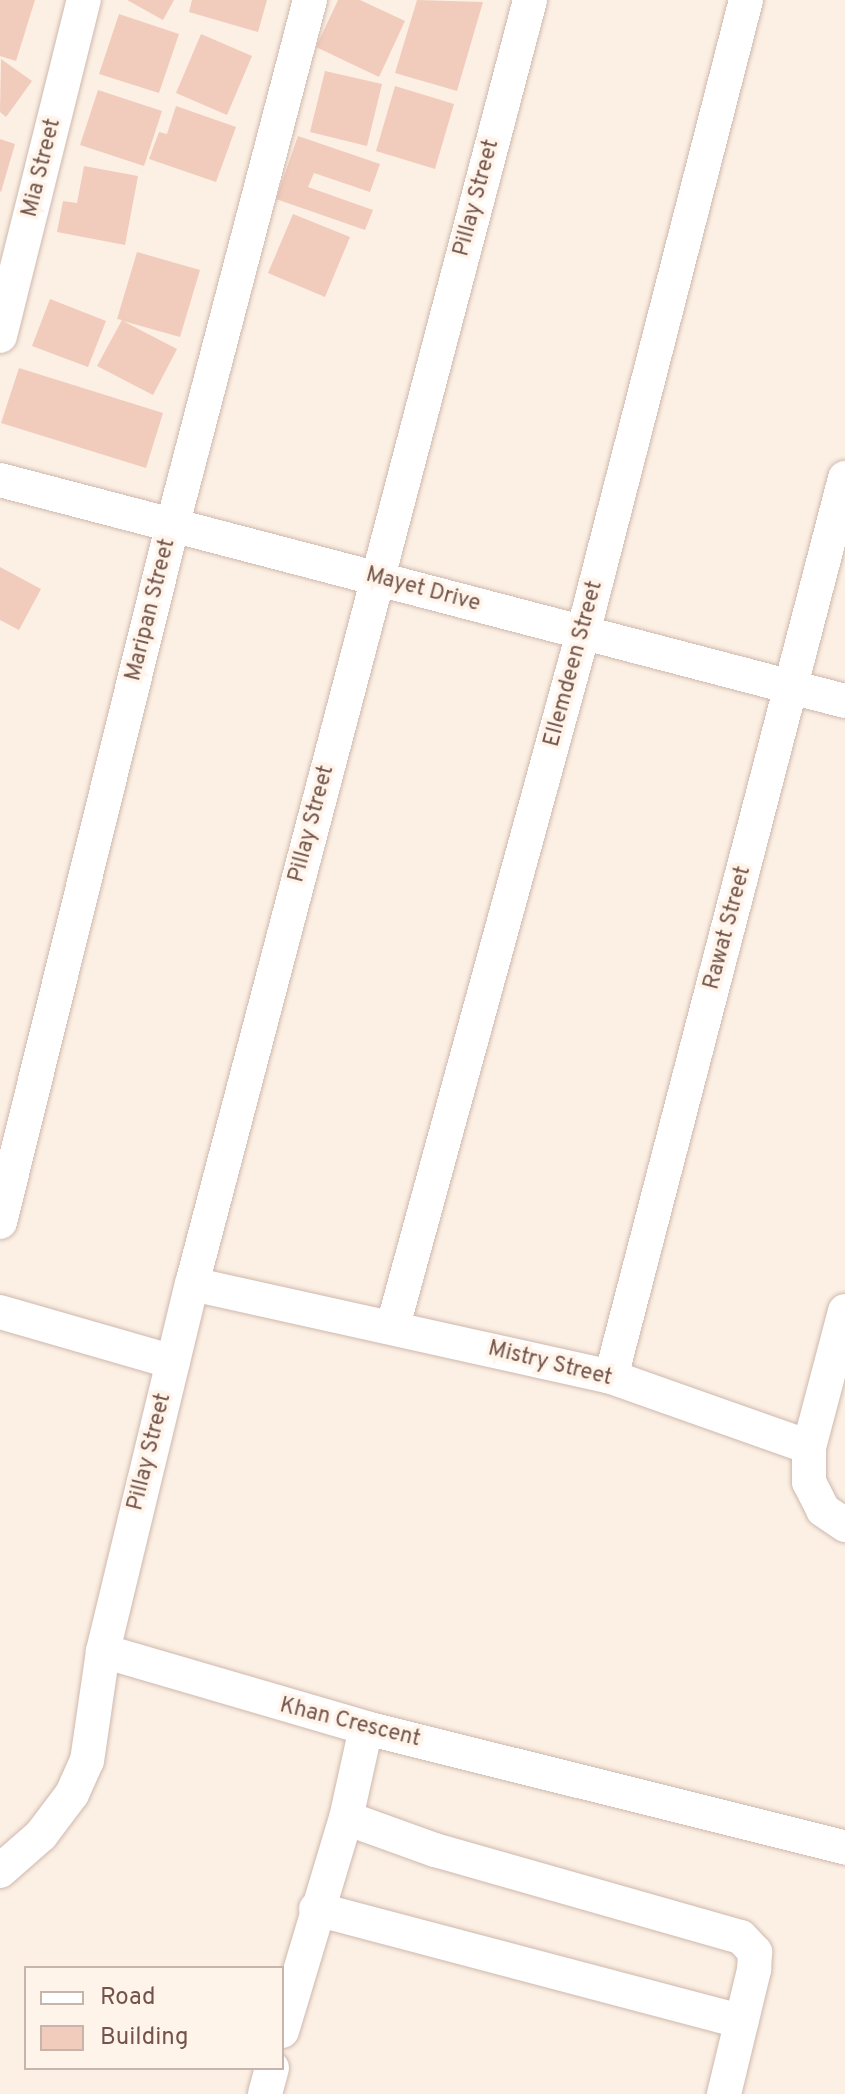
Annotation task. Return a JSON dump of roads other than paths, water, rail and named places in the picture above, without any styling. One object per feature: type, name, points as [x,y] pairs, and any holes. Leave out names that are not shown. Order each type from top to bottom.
[{"type":"street","name":"Mia Street","points":[[0,336],[84,0]]},
{"type":"street","name":"Maripan Street","points":[[0,1222],[172,527],[310,0]]},
{"type":"street","name":"Pillay Street","points":[[103,1651],[192,1284],[530,0]]},
{"type":"street","name":"Ellemdeen Street","points":[[393,1326],[583,633],[746,0]]},
{"type":"street","name":"Rawat Street","points":[[611,1377],[845,478]]},
{"type":"street","name":"Mayet Drive","points":[[0,480],[845,701]]},
{"type":"street","name":"Mistry Street","points":[[192,1284],[393,1326],[611,1377],[809,1447]]},
{"type":"street","points":[[845,1311],[809,1447],[809,1482],[816,1499],[845,1525]]},
{"type":"street","points":[[0,1312],[173,1362]]},
{"type":"street","points":[[0,1871],[41,1835],[72,1794],[87,1761],[103,1651]]},
{"type":"street","name":"Khan Crescent","points":[[103,1651],[366,1728],[845,1847]]},
{"type":"street","points":[[284,2024],[316,1909],[346,1818],[366,1728]]},
{"type":"street","points":[[346,1818],[435,1850],[741,1937],[755,1952],[724,2094]]},
{"type":"street","points":[[316,1909],[741,2021]]},
{"type":"street","points":[[265,2094],[271,2070]]}]
